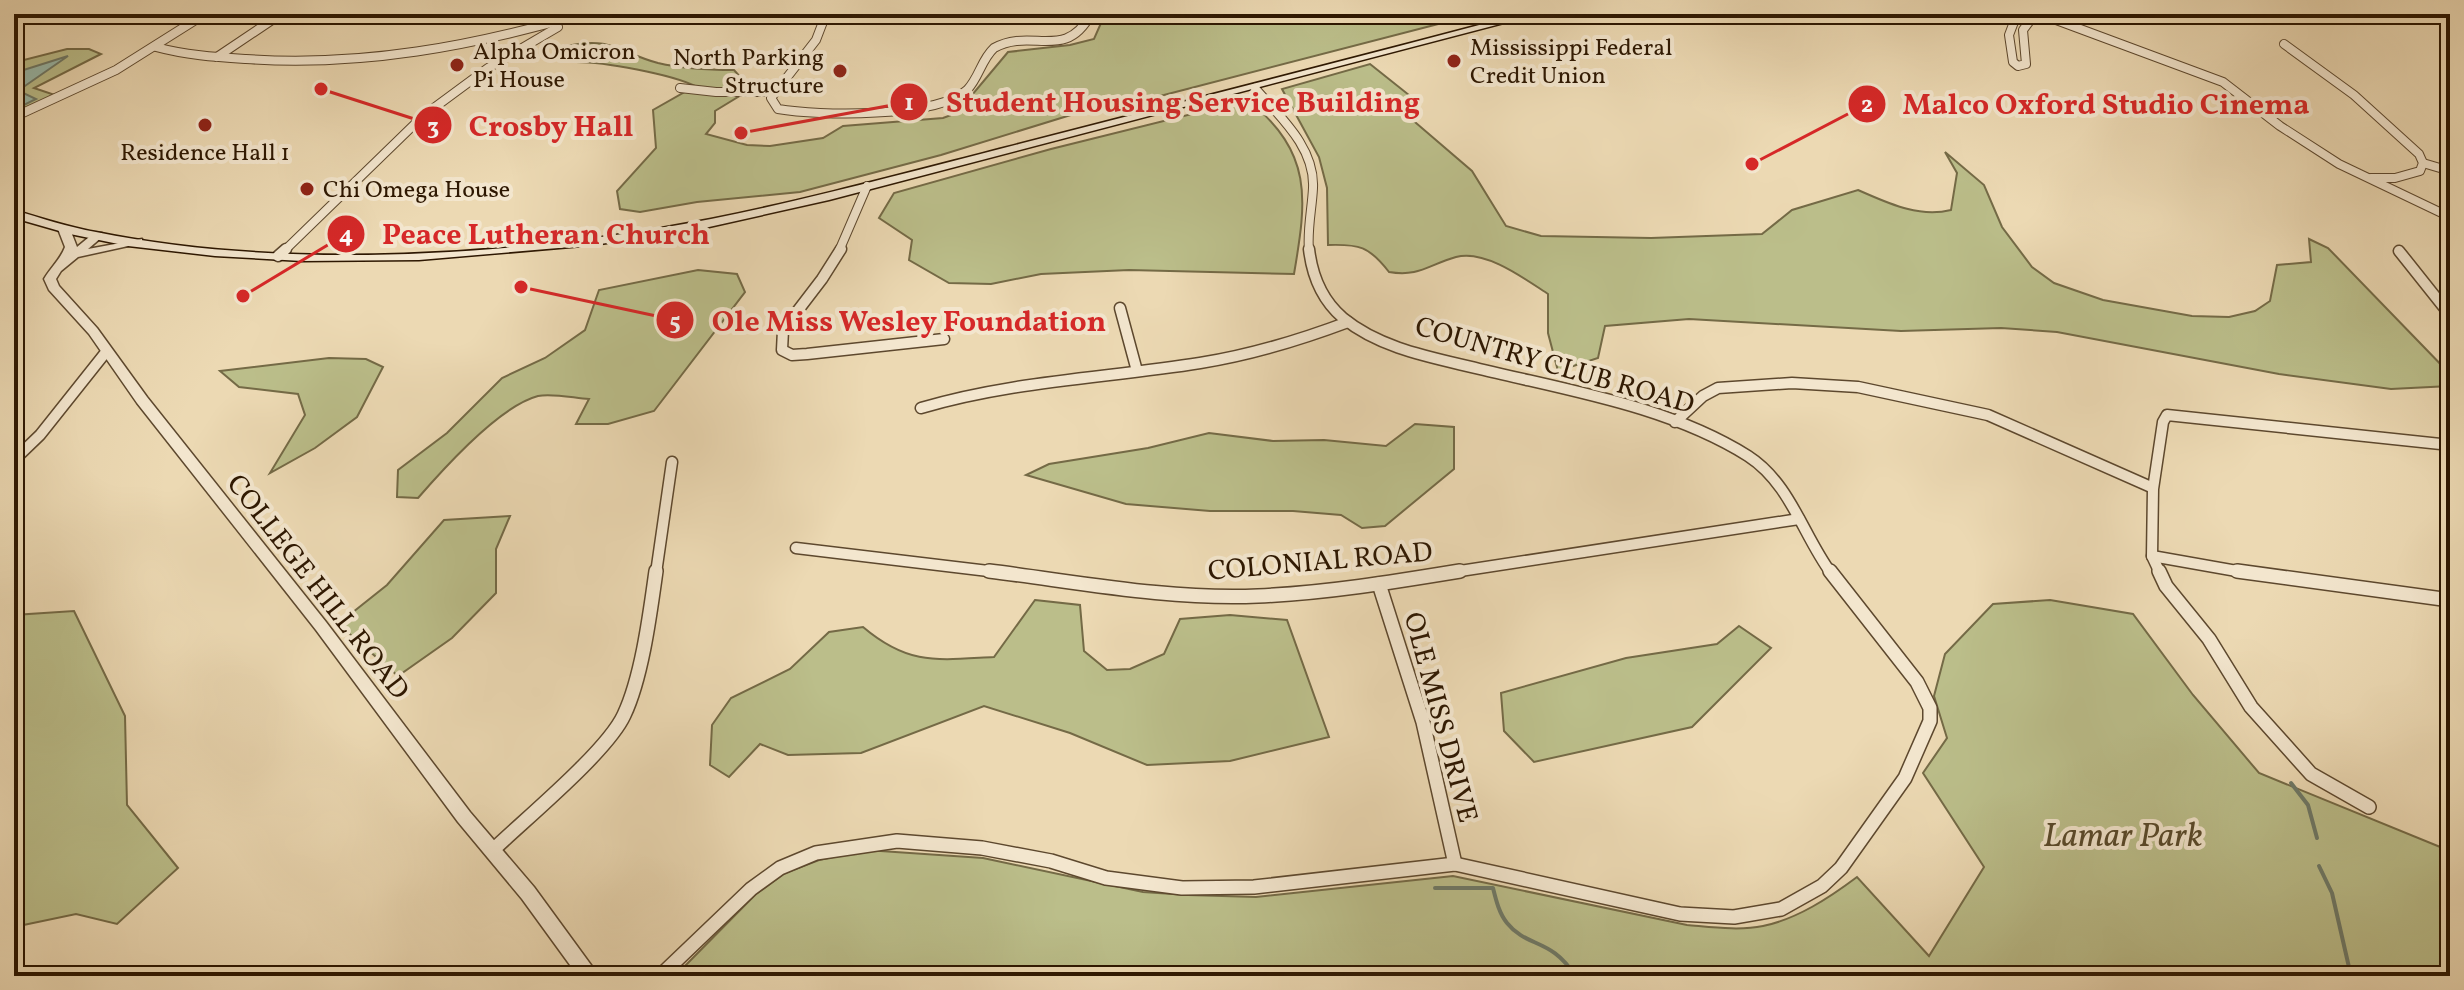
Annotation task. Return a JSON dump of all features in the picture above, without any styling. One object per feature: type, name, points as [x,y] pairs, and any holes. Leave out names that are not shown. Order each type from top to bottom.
[{"type":"main road","points":[[14,214],[64,229],[98,235],[278,256],[427,256],[568,245],[709,223],[867,186],[1533,14]]},
{"type":"street","points":[[14,117],[68,94],[156,47],[205,14]]},
{"type":"street","points":[[217,57],[281,14]]},
{"type":"street","points":[[156,47],[217,57],[299,63],[360,60],[448,49],[584,14]]},
{"type":"street","points":[[278,256],[383,151],[426,113],[552,30],[584,14]]},
{"type":"street","points":[[826,14],[812,46],[775,92],[772,102],[778,109],[821,115],[872,113],[936,103],[965,92],[988,52],[996,46],[1015,41],[1068,40],[1083,32],[1091,14]]},
{"type":"street","points":[[2017,14],[2009,35],[2013,62],[2018,66],[2026,64],[2021,32],[2024,24],[2037,14],[2223,82],[2292,135],[2368,178],[2450,217]]},
{"type":"street","points":[[538,28],[552,30]]},
{"type":"street","points":[[2284,44],[2372,110],[2419,154],[2423,163],[2420,171],[2412,175],[2368,178]]},
{"type":"street","points":[[680,88],[716,92],[775,92]]},
{"type":"street","name":"COUNTRY CLUB ROAD","points":[[660,976],[751,889],[780,868],[816,853],[897,841],[982,848],[1051,861],[1106,878],[1182,888],[1254,887],[1455,864],[1665,911],[1717,919],[1788,909],[1815,892],[1844,867],[1915,760],[1930,728],[1932,712],[1923,692],[1822,560],[1781,487],[1760,465],[1732,448],[1675,422],[1408,350],[1372,337],[1348,322],[1322,293],[1312,265],[1307,237],[1313,183],[1310,160],[1255,88]]},
{"type":"street","points":[[2423,163],[2450,171]]},
{"type":"street","points":[[867,186],[856,222],[841,254],[783,330],[782,350],[792,355],[807,354],[944,339]]},
{"type":"street","points":[[64,229],[71,247],[66,261]]},
{"type":"street","points":[[66,261],[98,235]]},
{"type":"street","points":[[66,261],[95,249],[138,241]]},
{"type":"street","points":[[2399,251],[2450,315]]},
{"type":"street","name":"COLLEGE HILL ROAD","points":[[66,261],[50,279],[53,287],[93,331],[106,352],[321,626],[492,851],[533,899],[589,976]]},
{"type":"street","points":[[2437,299],[2450,298]]},
{"type":"street","points":[[1120,308],[1137,371]]},
{"type":"street","points":[[921,408],[962,394],[1004,386],[1137,371],[1246,354],[1296,342],[1348,322]]},
{"type":"street","points":[[14,460],[47,431],[83,376],[106,352]]},
{"type":"street","points":[[1675,422],[1703,396],[1718,388],[1792,383],[1858,387],[1988,415],[2151,487]]},
{"type":"street","points":[[2369,807],[2311,774],[2271,730],[2241,694],[2209,639],[2177,602],[2152,556],[2151,487],[2167,415],[2450,445]]},
{"type":"street","points":[[492,851],[596,751],[624,716],[647,635],[672,462]]},
{"type":"street","name":"COLONIAL ROAD","points":[[796,548],[1182,595],[1258,596],[1379,584],[1799,519]]},
{"type":"street","points":[[2152,556],[2251,574],[2450,600]]},
{"type":"street","name":"OLE MISS DRIVE","points":[[1379,584],[1413,682],[1437,767],[1455,864]]},
{"type":"green space","points":[[1105,14],[1477,14],[1164,95],[1074,114],[941,155],[800,192],[697,202],[640,212],[620,209],[617,191],[656,148],[653,110],[695,86],[637,70],[576,62],[567,46],[606,44],[668,65],[734,70],[751,89],[715,111],[715,123],[706,134],[747,145],[770,146],[823,138],[843,126],[943,118],[957,113],[1008,52],[1094,39]]},
{"type":"green space","points":[[67,49],[89,49],[101,54],[34,88],[61,97],[14,117],[14,56],[24,60]]},
{"type":"green space","points":[[1370,64],[1414,99],[1395,105],[1472,171],[1506,226],[1541,236],[1651,238],[1762,234],[1792,210],[1858,190],[1915,211],[1951,210],[1957,173],[1945,152],[1984,185],[2002,227],[2032,267],[2054,283],[2103,300],[2192,316],[2229,317],[2255,311],[2270,301],[2277,265],[2311,262],[2309,239],[2328,248],[2450,374],[2450,386],[2391,389],[2279,374],[2057,332],[2001,328],[1901,331],[1689,319],[1605,326],[1598,358],[1558,371],[1548,333],[1548,294],[1504,267],[1479,257],[1467,256],[1416,272],[1389,272],[1363,248],[1328,245],[1327,188],[1319,157],[1282,89]]},
{"type":"green space","points":[[1248,100],[1269,120],[1295,158],[1302,200],[1294,274],[1129,270],[1041,274],[991,284],[949,283],[909,260],[912,240],[879,218],[894,193],[1051,149]]},
{"type":"green space","points":[[698,270],[737,274],[745,292],[654,411],[608,424],[576,424],[589,399],[538,396],[523,402],[490,425],[457,455],[418,498],[397,497],[398,470],[447,433],[502,378],[545,358],[585,330],[599,290]]},
{"type":"green space","points":[[329,358],[366,359],[383,367],[357,417],[315,448],[270,473],[305,415],[298,394],[239,387],[220,371]]},
{"type":"green space","points":[[1415,424],[1454,427],[1454,469],[1385,526],[1362,528],[1341,515],[1293,511],[1210,511],[1126,504],[1026,475],[1049,464],[1148,448],[1209,433],[1273,441],[1324,440],[1386,446]]},
{"type":"green space","points":[[510,516],[496,549],[496,593],[452,638],[398,676],[338,624],[387,585],[444,520]]},
{"type":"green space","points":[[1035,600],[1080,605],[1084,651],[1107,670],[1130,669],[1164,654],[1180,619],[1230,615],[1287,620],[1329,737],[1230,761],[1147,765],[1070,733],[984,706],[861,753],[788,755],[760,744],[729,777],[710,765],[712,725],[731,698],[790,669],[829,632],[863,627],[895,649],[925,658],[994,657]]},
{"type":"green space","name":"Lamar Park","points":[[2050,600],[2133,614],[2193,695],[2259,773],[2450,851],[2450,976],[675,976],[756,894],[785,873],[819,860],[866,850],[983,858],[1143,892],[1188,895],[1256,897],[1453,876],[1687,925],[1735,928],[1763,926],[1800,913],[1857,877],[1929,956],[1984,867],[1923,773],[1947,738],[1934,696],[1945,654],[1993,604]]},
{"type":"green space","points":[[74,611],[125,716],[127,805],[178,868],[117,924],[76,914],[14,927],[14,615]]},
{"type":"green space","points":[[1739,626],[1771,648],[1692,727],[1534,762],[1504,731],[1501,693],[1626,658],[1717,644]]},
{"type":"shaded area","points":[[68,56],[22,88],[21,92],[36,99],[14,110],[14,73]]},
{"type":"waterway","points":[[2291,783],[2308,805],[2317,838]]},
{"type":"waterway","points":[[2319,866],[2332,893],[2351,976]]},
{"type":"waterway","points":[[1435,888],[1493,888],[1507,923],[1515,931],[1557,955],[1575,976]]},
{"type":"place","name":"Mississippi Federal Credit Union","points":[[1454,61]]},
{"type":"place","name":"Alpha Omicron Pi House","points":[[457,65]]},
{"type":"place","name":"North Parking Structure","points":[[840,71]]},
{"type":"place","name":"Crosby Hall","points":[[321,89]]},
{"type":"place","name":"Residence Hall 1","points":[[205,125]]},
{"type":"place","name":"Student Housing Service Building","points":[[741,133]]},
{"type":"place","name":"Malco Oxford Studio Cinema","points":[[1752,164]]},
{"type":"place","name":"Chi Omega House","points":[[307,189]]},
{"type":"place","name":"Ole Miss Wesley Foundation","points":[[521,287]]},
{"type":"place","name":"Peace Lutheran Church","points":[[243,296]]}]
